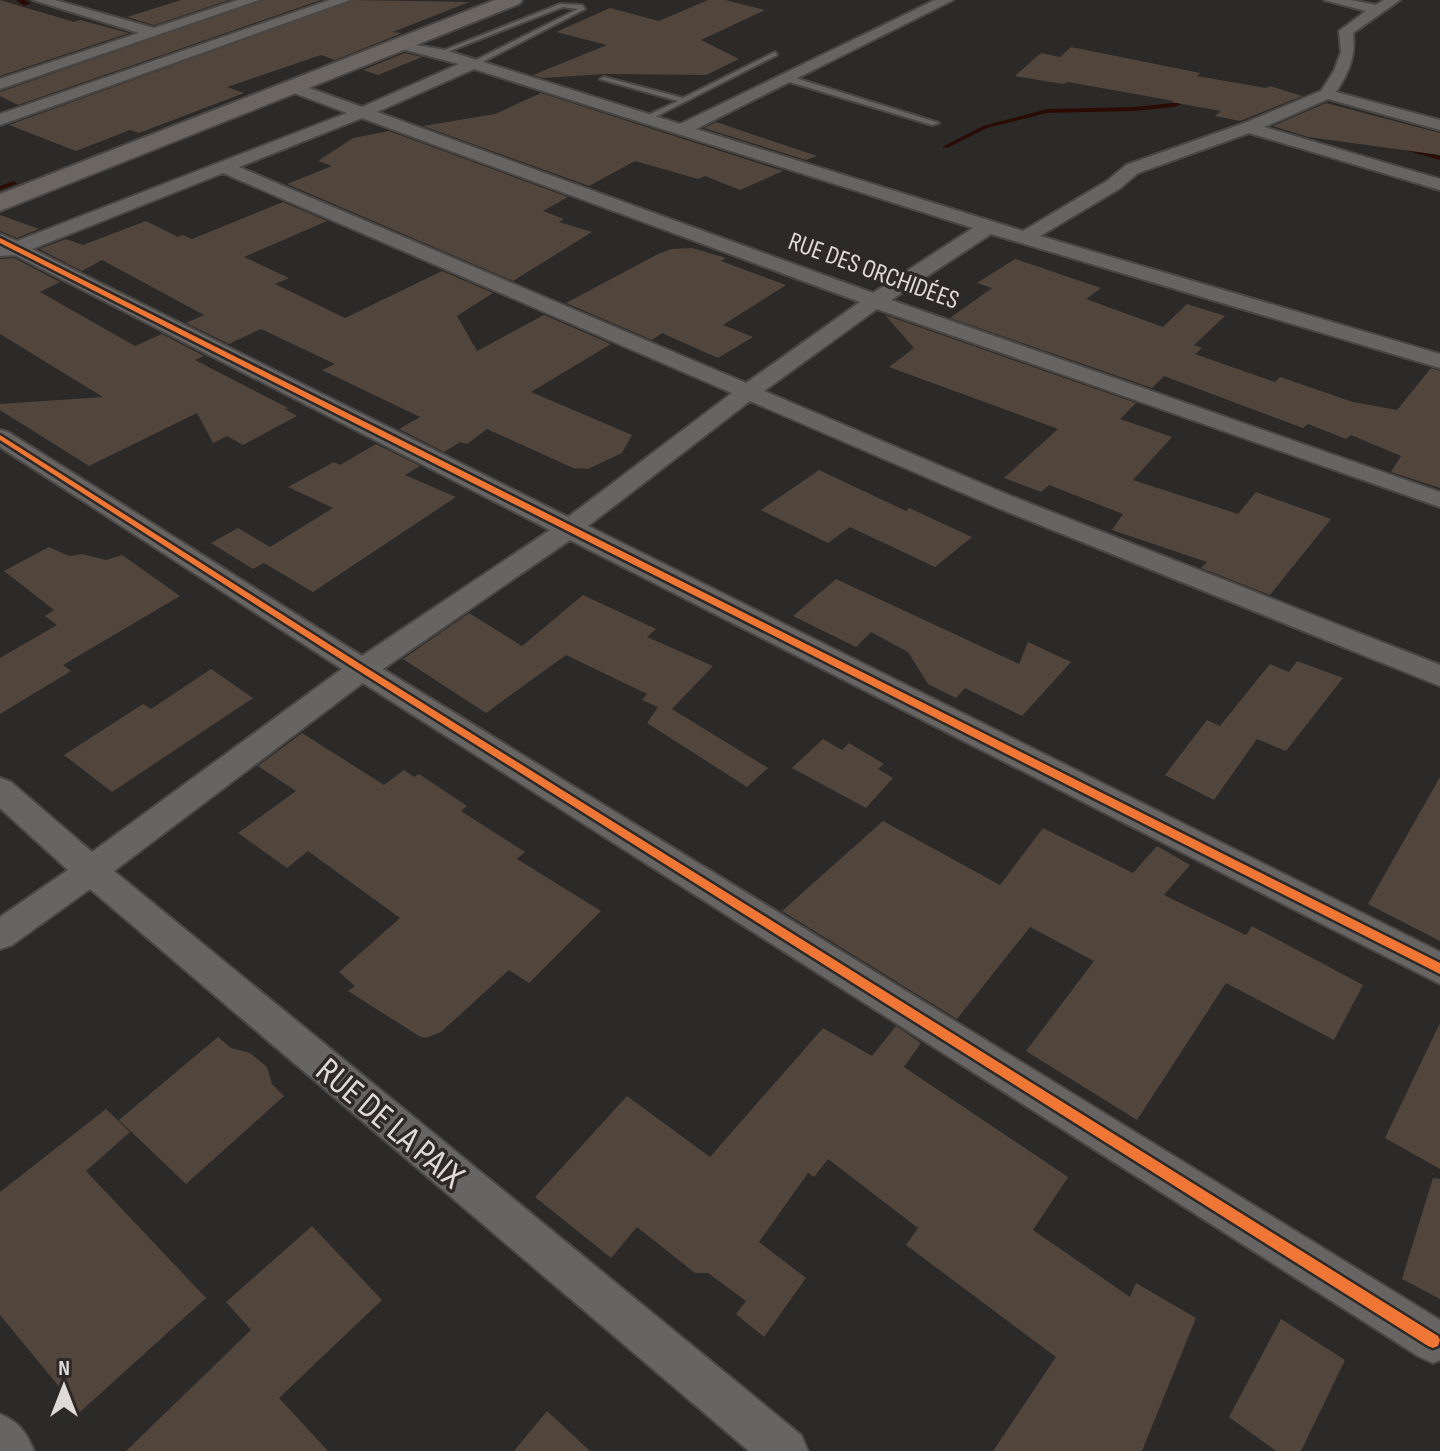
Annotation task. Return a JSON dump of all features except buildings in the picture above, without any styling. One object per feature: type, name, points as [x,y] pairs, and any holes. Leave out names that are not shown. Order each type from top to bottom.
[{"type":"main road","points":[[0,203],[403,45],[505,1]]},
{"type":"street","points":[[40,0],[152,32]]},
{"type":"street","points":[[0,84],[252,0]]},
{"type":"street","points":[[0,120],[343,0]]},
{"type":"street","points":[[681,130],[946,0]]},
{"type":"street","points":[[1331,0],[1386,5]]},
{"type":"street","points":[[1025,238],[1113,185],[1132,169],[1248,128],[1327,94],[1342,71],[1348,52],[1346,31],[1386,5]]},
{"type":"street","points":[[403,45],[440,53],[988,227],[1440,361]]},
{"type":"street","points":[[6,248],[226,168],[472,64]]},
{"type":"street","name":"RUE DES ORCHIDÉES","points":[[292,87],[875,301],[1440,500]]},
{"type":"street","points":[[1327,94],[1440,125]]},
{"type":"street","points":[[1248,128],[1440,185]]},
{"type":"street","points":[[226,168],[1017,507],[1440,676]]},
{"type":"street","points":[[0,935],[362,669],[567,530],[748,392],[875,301],[988,227]]},
{"type":"street","points":[[6,248],[1440,969]]},
{"type":"street","points":[[0,437],[362,669],[1433,1341]]},
{"type":"street","name":"RUE DE LA PAIX","points":[[0,790],[91,871],[785,1451]]},
{"type":"street","points":[[0,1437],[11,1451]]},
{"type":"lane","points":[[440,53],[562,5],[582,7],[472,64]]},
{"type":"lane","points":[[647,119],[775,54]]},
{"type":"lane","points":[[786,78],[935,123]]},
{"type":"lane","points":[[604,79],[684,100]]},
{"type":"waterway","points":[[19,0],[28,3],[24,4]]},
{"type":"waterway","points":[[945,147],[985,127],[1047,111],[1134,109],[1174,105],[1191,99]]},
{"type":"waterway","points":[[1410,150],[1440,158]]},
{"type":"waterway","points":[[0,188],[14,183]]},
{"type":"cycle path","points":[[0,240],[1440,969]]},
{"type":"cycle path","points":[[0,437],[362,669],[1433,1341]]}]
